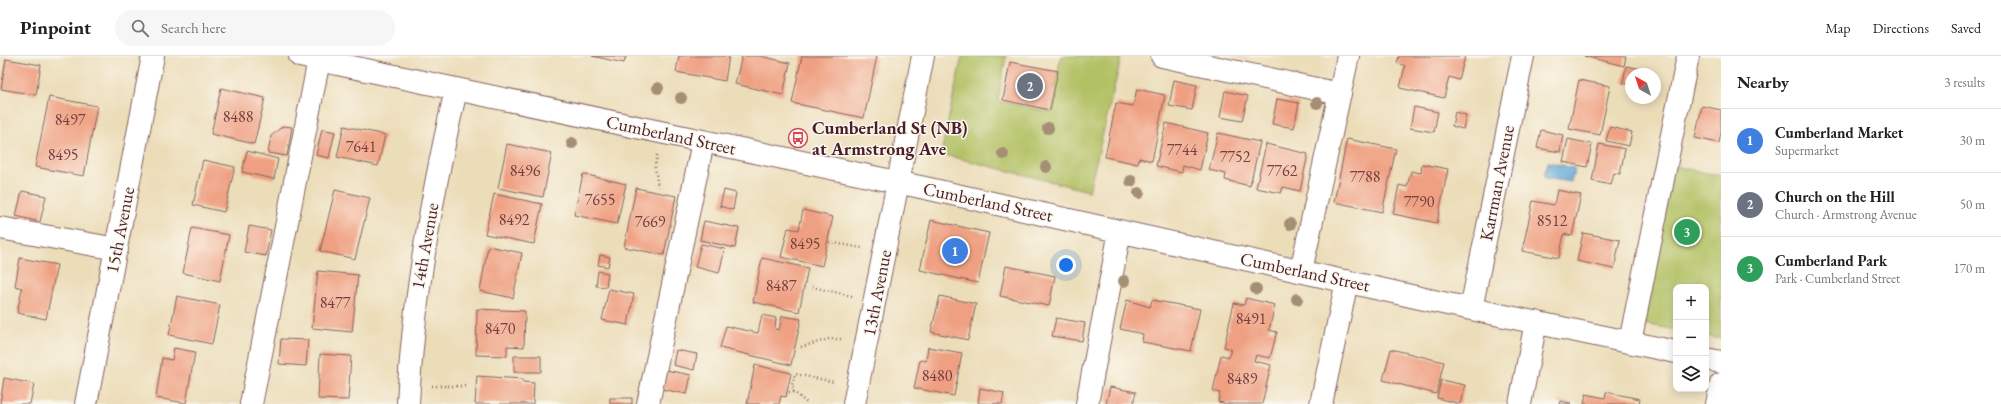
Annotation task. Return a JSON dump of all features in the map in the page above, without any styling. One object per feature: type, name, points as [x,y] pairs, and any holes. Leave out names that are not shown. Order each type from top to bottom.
[{"type":"street","name":"15th Avenue","points":[[86,404],[153,56]]},
{"type":"street","name":"13th Avenue","points":[[854,404],[923,56]]},
{"type":"street","points":[[1162,56],[1340,94]]},
{"type":"street","points":[[1301,271],[1348,56]]},
{"type":"street","name":"Karrman Avenue","points":[[1471,309],[1523,56]]},
{"type":"street","points":[[1630,342],[1688,56]]},
{"type":"street","points":[[251,404],[309,58]]},
{"type":"street","name":"Cumberland Street","points":[[309,58],[898,183],[1471,309],[1673,351]]},
{"type":"street","name":"14th Avenue","points":[[408,404],[417,291],[428,223],[456,90]]},
{"type":"street","points":[[648,404],[703,142]]},
{"type":"street","points":[[1,231],[116,250]]},
{"type":"street","points":[[1087,404],[1120,231]]},
{"type":"street","points":[[1321,404],[1347,281]]},
{"type":"street","points":[[1520,404],[1536,322]]},
{"type":"street","points":[[1709,360],[1721,362]]},
{"type":"street","points":[[1717,404],[1721,384]]},
{"type":"path","points":[[657,154],[655,167],[658,187]]},
{"type":"path","points":[[828,242],[866,248]]},
{"type":"path","points":[[812,287],[857,297]]},
{"type":"path","points":[[801,347],[829,339],[848,339]]},
{"type":"path","points":[[808,404],[794,392],[792,385],[795,374],[840,383]]},
{"type":"path","points":[[427,386],[466,386]]},
{"type":"path","points":[[789,392],[794,392]]},
{"type":"green space","points":[[962,56],[1006,56],[998,101],[1052,112],[1059,64],[1062,56],[1110,56],[1121,59],[1089,191],[941,154]]},
{"type":"green space","points":[[1666,164],[1721,176],[1721,339],[1709,337],[1709,284],[1673,284],[1673,329],[1634,322]]},
{"type":"water","points":[[1548,162],[1574,168],[1575,170],[1571,182],[1545,178],[1544,176]]},
{"type":"building","points":[[592,56],[626,56],[624,63]]},
{"type":"building","points":[[679,56],[729,56],[725,81],[676,72]]},
{"type":"building","points":[[742,56],[760,56],[790,63],[783,95],[735,84]]},
{"type":"building","points":[[802,56],[877,56],[864,118],[792,103]]},
{"type":"building","points":[[1399,56],[1465,56],[1459,80],[1449,77],[1444,98],[1400,88],[1405,66],[1397,63]]},
{"type":"building","points":[[1584,56],[1626,56],[1624,66]]},
{"type":"building","points":[[6,59],[41,65],[36,95],[1,89]]},
{"type":"building","points":[[1010,62],[1058,71],[1050,110],[1003,100]]},
{"type":"building","points":[[1626,66],[1637,68],[1626,68]]},
{"type":"building","points":[[1625,72],[1625,83],[1623,83]]},
{"type":"building","points":[[1174,80],[1197,85],[1192,110],[1169,106]]},
{"type":"building","points":[[1579,80],[1610,86],[1600,135],[1569,129]]},
{"type":"building","points":[[221,88],[265,98],[254,144],[211,134]]},
{"type":"building","points":[[1137,89],[1165,95],[1152,161],[1139,158],[1138,164],[1105,157],[1116,103],[1133,106]]},
{"type":"building","points":[[1225,91],[1248,96],[1242,121],[1220,117]]},
{"type":"building","points":[[49,97],[97,106],[84,176],[35,167]]},
{"type":"building","points":[[1277,99],[1299,103],[1294,128],[1272,124]]},
{"type":"building","points":[[1702,106],[1721,110],[1721,132],[1719,143],[1695,138]]},
{"type":"building","points":[[1414,107],[1438,112],[1434,132],[1410,128]]},
{"type":"building","points":[[1455,112],[1466,115],[1463,129],[1452,126]]},
{"type":"building","points":[[1166,123],[1208,133],[1200,170],[1183,165],[1182,172],[1156,166]]},
{"type":"building","points":[[283,126],[292,127],[287,156],[268,153],[271,136]]},
{"type":"building","points":[[344,126],[385,135],[378,166],[337,157]]},
{"type":"building","points":[[1610,127],[1632,132],[1629,146],[1606,141]]},
{"type":"building","points":[[322,129],[335,132],[329,158],[316,155]]},
{"type":"building","points":[[1541,130],[1563,135],[1560,152],[1537,148]]},
{"type":"building","points":[[1218,133],[1260,142],[1250,186],[1225,180],[1226,174],[1209,170]]},
{"type":"building","points":[[1347,139],[1396,149],[1382,212],[1334,202]]},
{"type":"building","points":[[1568,139],[1592,144],[1587,167],[1563,162]]},
{"type":"building","points":[[507,144],[552,153],[543,197],[498,188]]},
{"type":"building","points":[[1266,144],[1308,154],[1300,191],[1283,187],[1281,193],[1256,188]]},
{"type":"building","points":[[1599,144],[1625,149],[1620,174],[1614,173],[1611,185],[1592,181]]},
{"type":"building","points":[[247,151],[278,159],[274,179],[242,172]]},
{"type":"building","points":[[203,160],[235,167],[224,212],[193,205]]},
{"type":"building","points":[[1422,164],[1448,169],[1437,223],[1393,214],[1399,185],[1407,187],[1411,171],[1421,173]]},
{"type":"building","points":[[583,174],[626,184],[617,224],[574,215]]},
{"type":"building","points":[[636,188],[676,196],[664,255],[624,247]]},
{"type":"building","points":[[335,190],[370,198],[355,259],[320,251]]},
{"type":"building","points":[[724,190],[736,193],[733,210],[720,206]]},
{"type":"building","points":[[1557,190],[1581,195],[1572,236],[1564,234],[1559,258],[1522,251],[1533,201],[1554,205]]},
{"type":"building","points":[[22,191],[46,196],[40,222],[16,216]]},
{"type":"building","points":[[494,194],[542,204],[534,244],[485,234]]},
{"type":"building","points":[[803,210],[833,217],[822,266],[781,257],[788,228],[799,230]]},
{"type":"building","points":[[931,220],[989,233],[978,283],[920,270]]},
{"type":"building","points":[[704,221],[739,228],[735,248],[700,240]]},
{"type":"building","points":[[249,226],[271,230],[266,256],[244,252]]},
{"type":"building","points":[[192,228],[229,235],[220,281],[183,273]]},
{"type":"building","points":[[1583,233],[1620,240],[1614,269],[1577,261]]},
{"type":"building","points":[[701,244],[725,249],[719,273],[695,267]]},
{"type":"building","points":[[488,246],[522,253],[513,298],[480,291]]},
{"type":"building","points":[[600,255],[610,257],[608,267],[598,265]]},
{"type":"building","points":[[20,258],[57,265],[46,319],[17,313],[22,288],[15,286]]},
{"type":"building","points":[[762,258],[808,268],[799,312],[753,302]]},
{"type":"building","points":[[1006,266],[1055,276],[1049,306],[1000,296]]},
{"type":"building","points":[[318,271],[358,275],[352,332],[312,328]]},
{"type":"building","points":[[598,271],[608,273],[606,287],[596,286]]},
{"type":"building","points":[[609,289],[634,294],[628,325],[602,320]]},
{"type":"building","points":[[177,296],[220,305],[212,344],[169,335]]},
{"type":"building","points":[[940,296],[976,304],[968,340],[931,332]]},
{"type":"building","points":[[1246,298],[1275,305],[1269,330],[1277,332],[1270,358],[1256,355],[1254,361],[1271,365],[1262,404],[1228,404],[1218,402],[1220,393],[1213,391],[1221,355],[1229,357],[1231,349],[1224,347],[1234,303],[1244,305]]},
{"type":"building","points":[[1127,300],[1150,307],[1152,300],[1200,309],[1191,351],[1142,342],[1143,334],[1120,329]]},
{"type":"building","points":[[477,309],[525,311],[524,347],[507,346],[507,356],[476,355]]},
{"type":"building","points":[[762,315],[776,318],[775,329],[779,330],[782,316],[801,319],[791,365],[720,348],[726,326],[758,333]]},
{"type":"building","points":[[1056,318],[1085,323],[1082,341],[1052,336]]},
{"type":"building","points":[[281,339],[308,340],[306,366],[279,364]]},
{"type":"building","points":[[928,347],[962,353],[954,396],[914,388],[920,360],[926,361]]},
{"type":"building","points":[[174,348],[195,352],[186,403],[156,398],[162,358],[172,360]]},
{"type":"building","points":[[1391,349],[1444,362],[1436,394],[1383,380]]},
{"type":"building","points":[[676,350],[697,354],[694,370],[673,365]]},
{"type":"building","points":[[320,354],[351,356],[348,400],[318,399]]},
{"type":"building","points":[[514,356],[541,356],[541,372],[514,372]]},
{"type":"building","points":[[755,365],[791,373],[786,397],[781,396],[779,404],[747,404]]},
{"type":"building","points":[[666,370],[691,375],[687,394],[661,389]]},
{"type":"building","points":[[477,376],[523,379],[523,382],[534,383],[533,404],[475,404]]},
{"type":"building","points":[[4,378],[34,384],[30,404],[0,404]]},
{"type":"building","points":[[1441,380],[1465,385],[1460,404],[1437,398]]},
{"type":"building","points":[[1110,387],[1136,392],[1133,404],[1106,404]]},
{"type":"building","points":[[980,388],[1004,393],[1002,404],[978,403]]},
{"type":"building","points":[[1606,392],[1640,399],[1639,404],[1584,404],[1586,394],[1605,398]]},
{"type":"building","points":[[610,398],[632,398],[632,404],[610,404]]},
{"type":"building","points":[[1560,401],[1571,403],[1571,404],[1559,404]]},
{"type":"place","name":"Church on the Hill","points":[[1030,86]]},
{"type":"place","name":"Cumberland St (NB) at Armstrong Ave","points":[[798,138]]},
{"type":"place","name":"Cumberland Park","points":[[1687,232]]},
{"type":"place","name":"Cumberland Market","points":[[955,251]]}]
